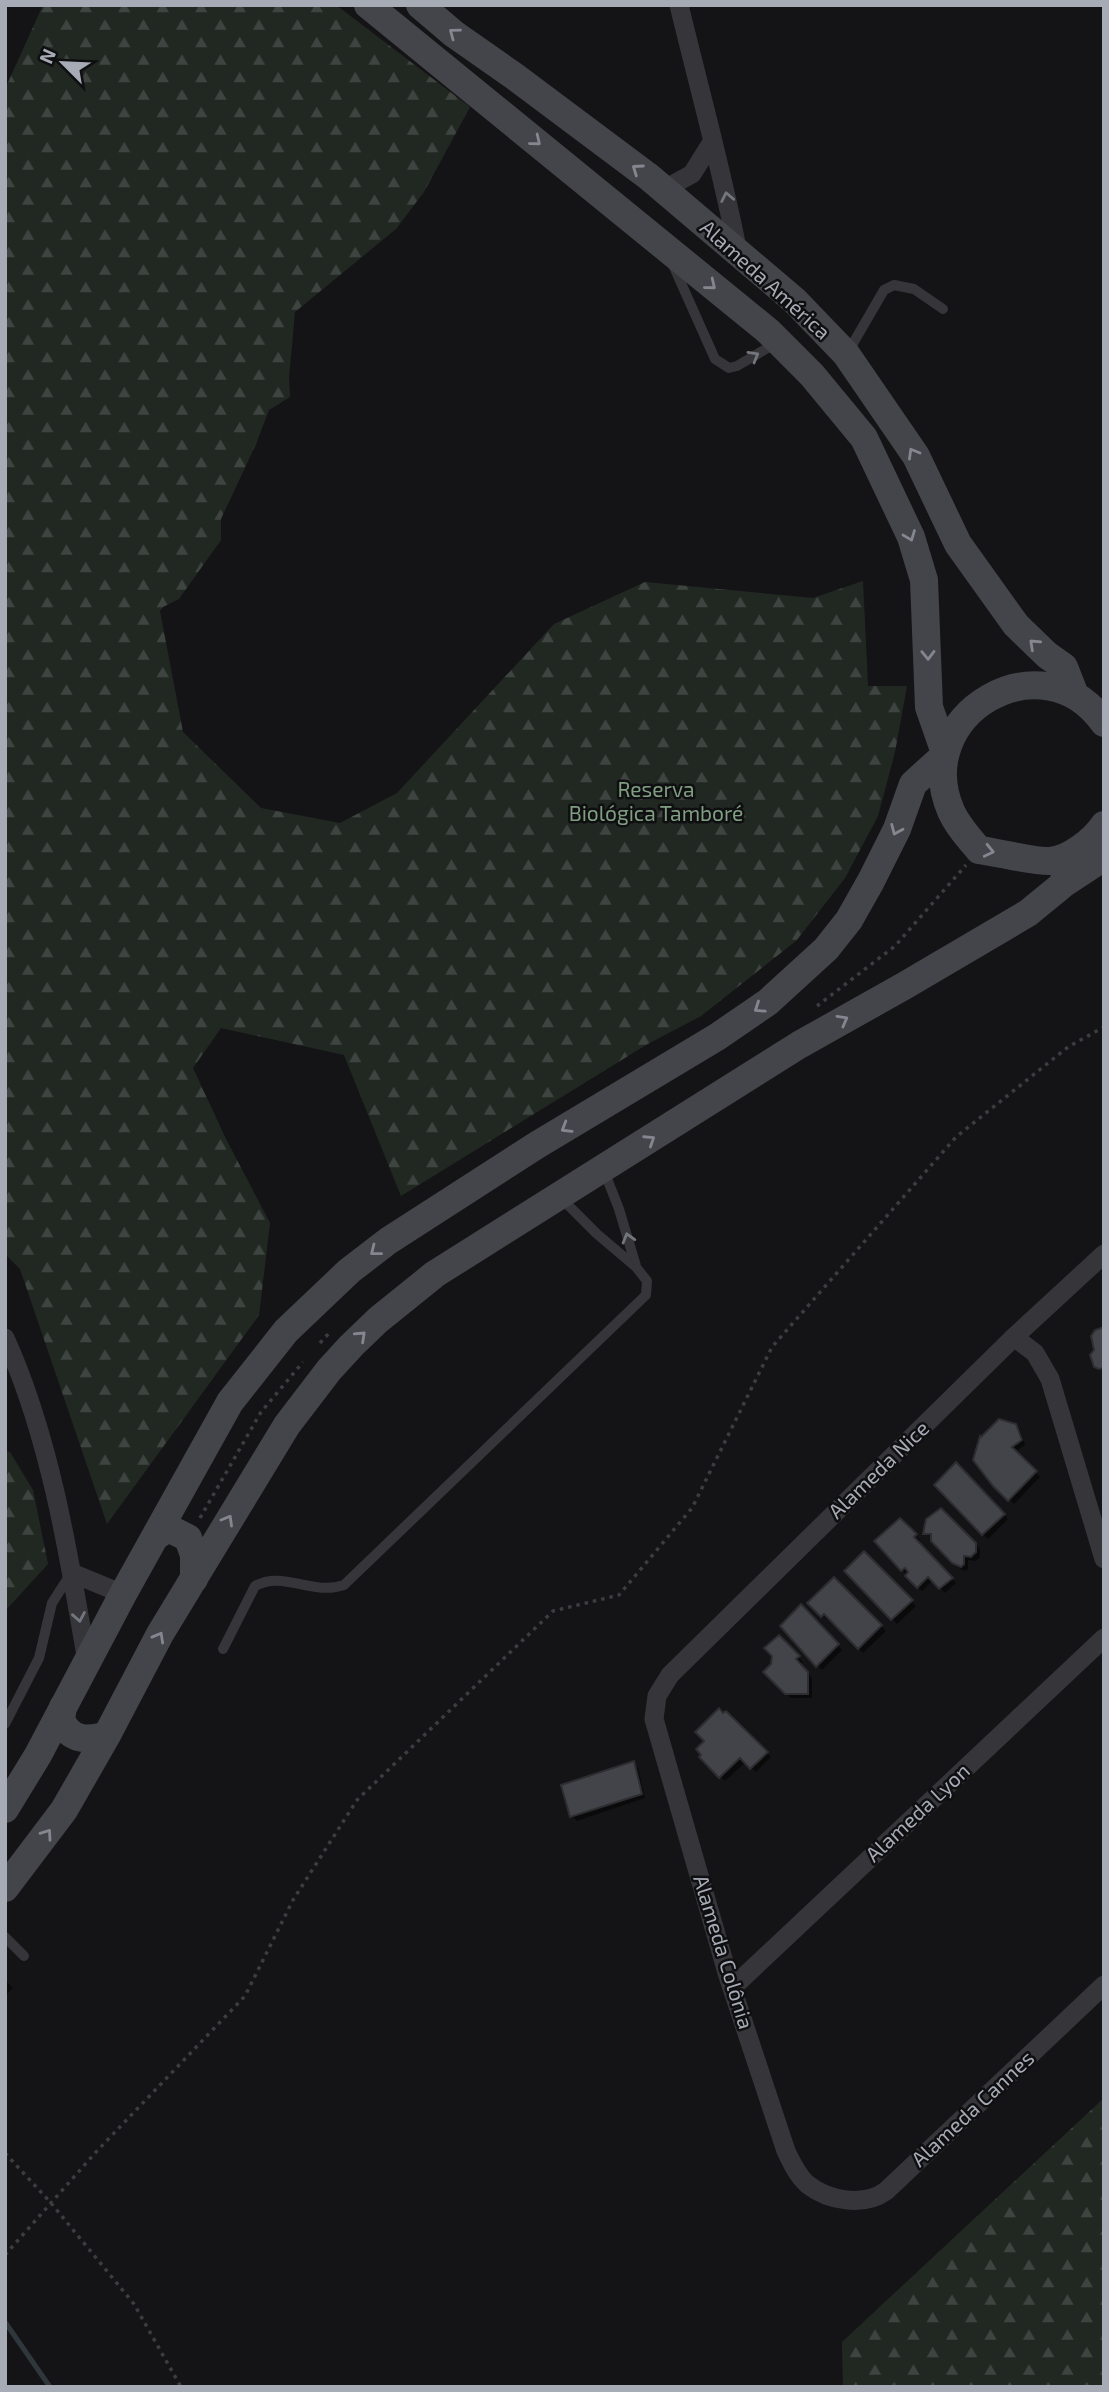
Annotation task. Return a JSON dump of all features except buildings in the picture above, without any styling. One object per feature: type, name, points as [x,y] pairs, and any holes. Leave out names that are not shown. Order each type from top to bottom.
[{"type":"main road","name":"Alameda América","points":[[5,1810],[38,1755],[86,1662],[230,1402],[286,1331],[349,1271],[388,1241],[484,1179],[717,1037],[768,1002],[826,949],[849,920],[897,829],[913,784],[929,707],[924,580],[911,537],[873,462],[864,438],[812,375],[779,341],[368,5]]},
{"type":"main road","name":"Alameda América","points":[[420,5],[454,34],[514,76],[663,190],[794,301],[846,354],[916,456],[958,544],[974,567],[1016,625],[1046,655],[1064,667],[1090,695]]},
{"type":"main road","points":[[492,105],[510,107],[517,100],[521,88],[514,76]]},
{"type":"main road","points":[[580,177],[573,166],[573,158],[579,149],[586,144],[607,148]]},
{"type":"main road","points":[[1091,852],[1051,861],[979,850],[951,812],[943,783],[945,754],[958,723],[982,700],[1011,687],[1044,685],[1090,695],[1096,712],[1104,723]]},
{"type":"main road","name":"Alameda América","points":[[929,707],[945,754]]},
{"type":"main road","points":[[913,784],[945,754]]},
{"type":"main road","points":[[5,1888],[64,1810],[160,1634],[287,1425],[351,1346],[378,1320],[435,1274],[799,1045],[1028,913],[1061,886],[1071,868],[1091,852],[1104,825]]},
{"type":"main road","points":[[156,1535],[168,1528],[188,1538],[194,1555],[194,1579]]},
{"type":"main road","points":[[63,1707],[63,1726],[77,1737],[90,1740],[107,1735]]},
{"type":"street","points":[[679,5],[712,142],[723,176],[738,253]]},
{"type":"street","points":[[663,190],[692,174],[712,142]]},
{"type":"street","name":"Alameda Nice","points":[[659,1690],[680,1665],[1014,1337],[1104,1254]]},
{"type":"street","points":[[1014,1337],[1035,1353],[1050,1379],[1104,1559]]},
{"type":"street","points":[[5,1338],[27,1394],[54,1493],[72,1573],[86,1662]]},
{"type":"street","points":[[72,1573],[123,1594]]},
{"type":"street","name":"Alameda Lyon","points":[[732,1988],[1104,1638]]},
{"type":"street","name":"Alameda Colônia","points":[[659,1690],[655,1703],[656,1727],[732,1988],[786,2151],[797,2173],[807,2184],[829,2195]]},
{"type":"street","name":"Alameda Cannes","points":[[829,2195],[864,2200],[878,2197],[886,2191],[1104,1985]]},
{"type":"lane","points":[[665,248],[715,359],[729,368],[737,366],[779,341]]},
{"type":"lane","points":[[846,354],[884,290],[894,285],[914,289],[943,309]]},
{"type":"lane","points":[[603,1170],[619,1209],[636,1267]]},
{"type":"lane","points":[[223,1648],[255,1586],[264,1580],[331,1590],[344,1585],[646,1295],[647,1281],[636,1267],[597,1234],[560,1197]]},
{"type":"lane","points":[[5,1724],[39,1658],[52,1603],[72,1573]]},
{"type":"lane","points":[[5,1937],[24,1956]]},
{"type":"path","points":[[5,2255],[96,2152],[245,1996],[293,1899],[357,1800],[553,1611],[620,1595],[692,1508],[772,1347],[956,1137],[1068,1047],[1104,1027]]},
{"type":"path","points":[[5,2153],[51,2203],[134,2304],[181,2387]]},
{"type":"green space","name":"Reserva Biológica Tamboré","points":[[43,5],[336,5],[470,107],[424,192],[396,229],[295,312],[289,377],[290,397],[269,410],[221,519],[221,540],[179,599],[160,611],[183,732],[261,808],[340,823],[397,793],[554,624],[645,582],[813,598],[863,581],[868,686],[907,686],[895,752],[878,816],[845,878],[796,941],[701,1016],[646,1045],[401,1196],[344,1055],[221,1028],[193,1068],[270,1223],[259,1315],[107,1524],[20,1269],[5,1254],[5,89]]},
{"type":"green space","points":[[5,1451],[10,1452],[33,1490],[48,1564],[5,1611]]},
{"type":"green space","points":[[1104,2098],[1104,2387],[843,2387],[842,2342]]},
{"type":"waterway","points":[[5,2322],[50,2387]]}]
